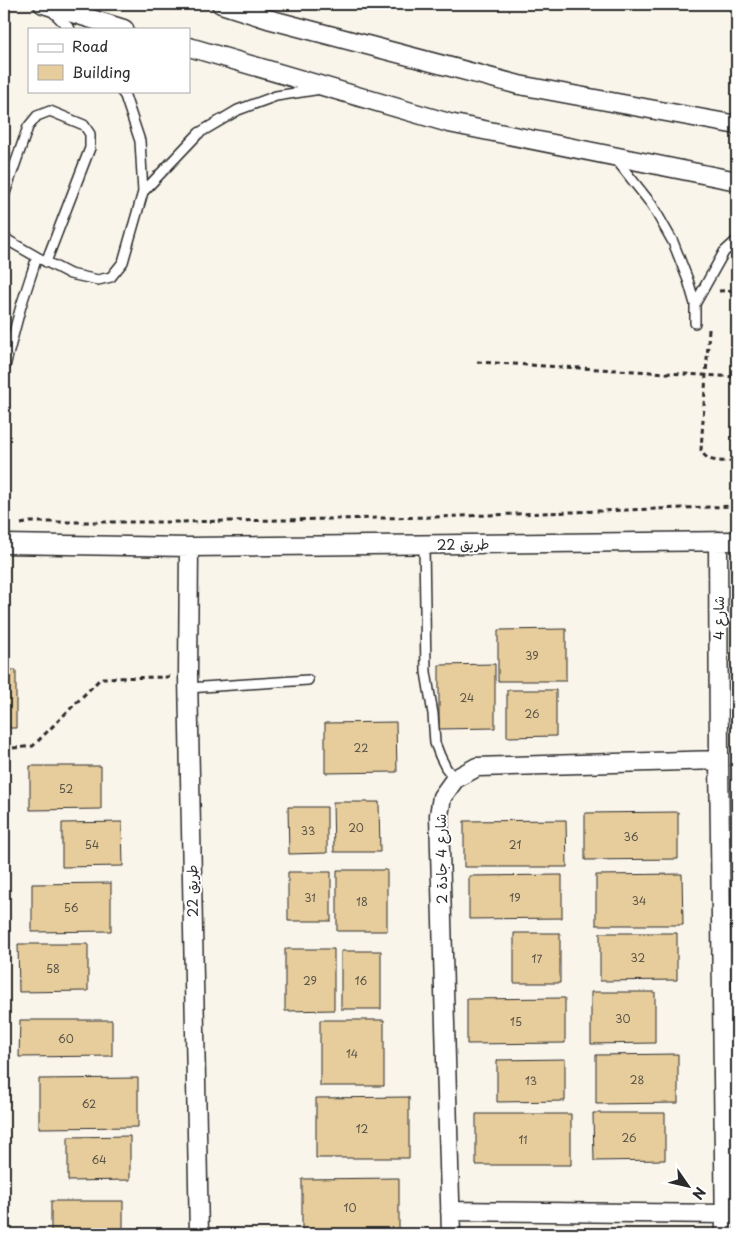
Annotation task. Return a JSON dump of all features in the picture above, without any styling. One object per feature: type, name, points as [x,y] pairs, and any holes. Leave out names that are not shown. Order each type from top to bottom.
[{"type":"street","points":[[45,4],[121,28]]},
{"type":"street","points":[[222,4],[268,19],[519,85],[737,125]]},
{"type":"street","points":[[190,47],[449,123],[737,181]]},
{"type":"street","name":"شارع 4","points":[[718,541],[719,760],[730,1132],[724,1214],[725,1234]]},
{"type":"street","name":"طريق 22","points":[[4,544],[189,547],[737,541]]},
{"type":"street","name":"طريق 22","points":[[189,547],[188,682],[200,1234]]},
{"type":"street","name":"شارع 4 جادة 2","points":[[451,1234],[439,815],[442,797],[455,779],[477,767],[719,760]]},
{"type":"street","points":[[450,1211],[724,1214]]},
{"type":"lane","points":[[45,4],[69,28]]},
{"type":"lane","points":[[143,192],[199,133],[238,110],[276,96],[330,88]]},
{"type":"lane","points":[[4,236],[9,241],[70,274],[98,280],[111,277],[123,262],[143,192],[140,141],[125,96],[122,92]]},
{"type":"lane","points":[[4,196],[28,127],[37,116],[50,111],[84,125],[90,134],[90,148],[21,306],[4,370]]},
{"type":"lane","points":[[614,157],[652,206],[673,242],[695,304],[695,323]]},
{"type":"lane","points":[[695,304],[724,252],[737,240]]},
{"type":"lane","points":[[424,545],[426,672],[433,714],[435,743],[446,768],[455,779]]},
{"type":"lane","points":[[188,682],[308,680]]},
{"type":"path","points":[[715,295],[718,291],[737,290]]},
{"type":"path","points":[[709,328],[701,450],[703,455],[714,460],[737,461]]},
{"type":"path","points":[[477,362],[737,377]]},
{"type":"path","points":[[4,544],[14,526],[30,522],[179,522],[434,517],[737,506]]},
{"type":"path","points":[[4,750],[33,746],[101,678],[188,682]]},
{"type":"building","points":[[566,629],[566,681],[498,681],[498,630]]},
{"type":"building","points":[[495,664],[495,728],[439,729],[439,665]]},
{"type":"building","points":[[4,670],[16,670],[16,728],[4,728]]},
{"type":"building","points":[[507,690],[556,690],[556,736],[507,737]]},
{"type":"building","points":[[396,722],[397,772],[325,773],[325,723]]},
{"type":"building","points":[[30,766],[101,766],[101,809],[30,810]]},
{"type":"building","points":[[333,802],[379,802],[380,852],[334,852]]},
{"type":"building","points":[[288,807],[327,807],[327,853],[289,854]]},
{"type":"building","points":[[678,812],[678,859],[585,860],[585,813]]},
{"type":"building","points":[[566,820],[567,867],[464,867],[464,821]]},
{"type":"building","points":[[122,822],[123,866],[62,867],[62,823]]},
{"type":"building","points":[[337,870],[387,870],[387,931],[337,931]]},
{"type":"building","points":[[288,872],[331,872],[331,921],[288,921]]},
{"type":"building","points":[[682,874],[683,925],[596,925],[596,875]]},
{"type":"building","points":[[562,875],[562,918],[469,919],[469,876]]},
{"type":"building","points":[[111,883],[111,931],[32,932],[32,884]]},
{"type":"building","points":[[514,933],[560,933],[560,983],[514,983]]},
{"type":"building","points":[[600,933],[677,933],[677,980],[600,981]]},
{"type":"building","points":[[18,944],[88,944],[88,991],[19,992]]},
{"type":"building","points":[[285,949],[334,949],[334,1010],[285,1011]]},
{"type":"building","points":[[341,951],[381,951],[381,1009],[341,1009]]},
{"type":"building","points":[[591,992],[655,992],[655,1043],[591,1044]]},
{"type":"building","points":[[565,998],[565,1043],[467,1044],[467,999]]},
{"type":"building","points":[[20,1020],[112,1020],[112,1056],[19,1057]]},
{"type":"building","points":[[320,1020],[384,1020],[384,1086],[320,1086]]},
{"type":"building","points":[[678,1054],[678,1103],[596,1104],[596,1055]]},
{"type":"building","points":[[565,1059],[565,1101],[497,1102],[497,1060]]},
{"type":"building","points":[[138,1078],[138,1127],[39,1128],[39,1079]]},
{"type":"building","points":[[409,1097],[409,1158],[316,1158],[316,1098]]},
{"type":"building","points":[[593,1113],[665,1113],[665,1160],[594,1161]]},
{"type":"building","points":[[476,1114],[571,1114],[571,1165],[476,1165]]},
{"type":"building","points":[[130,1136],[130,1180],[68,1181],[68,1137]]},
{"type":"building","points":[[399,1178],[399,1234],[302,1234],[302,1179]]},
{"type":"building","points":[[51,1201],[123,1201],[123,1234],[51,1234]]}]
